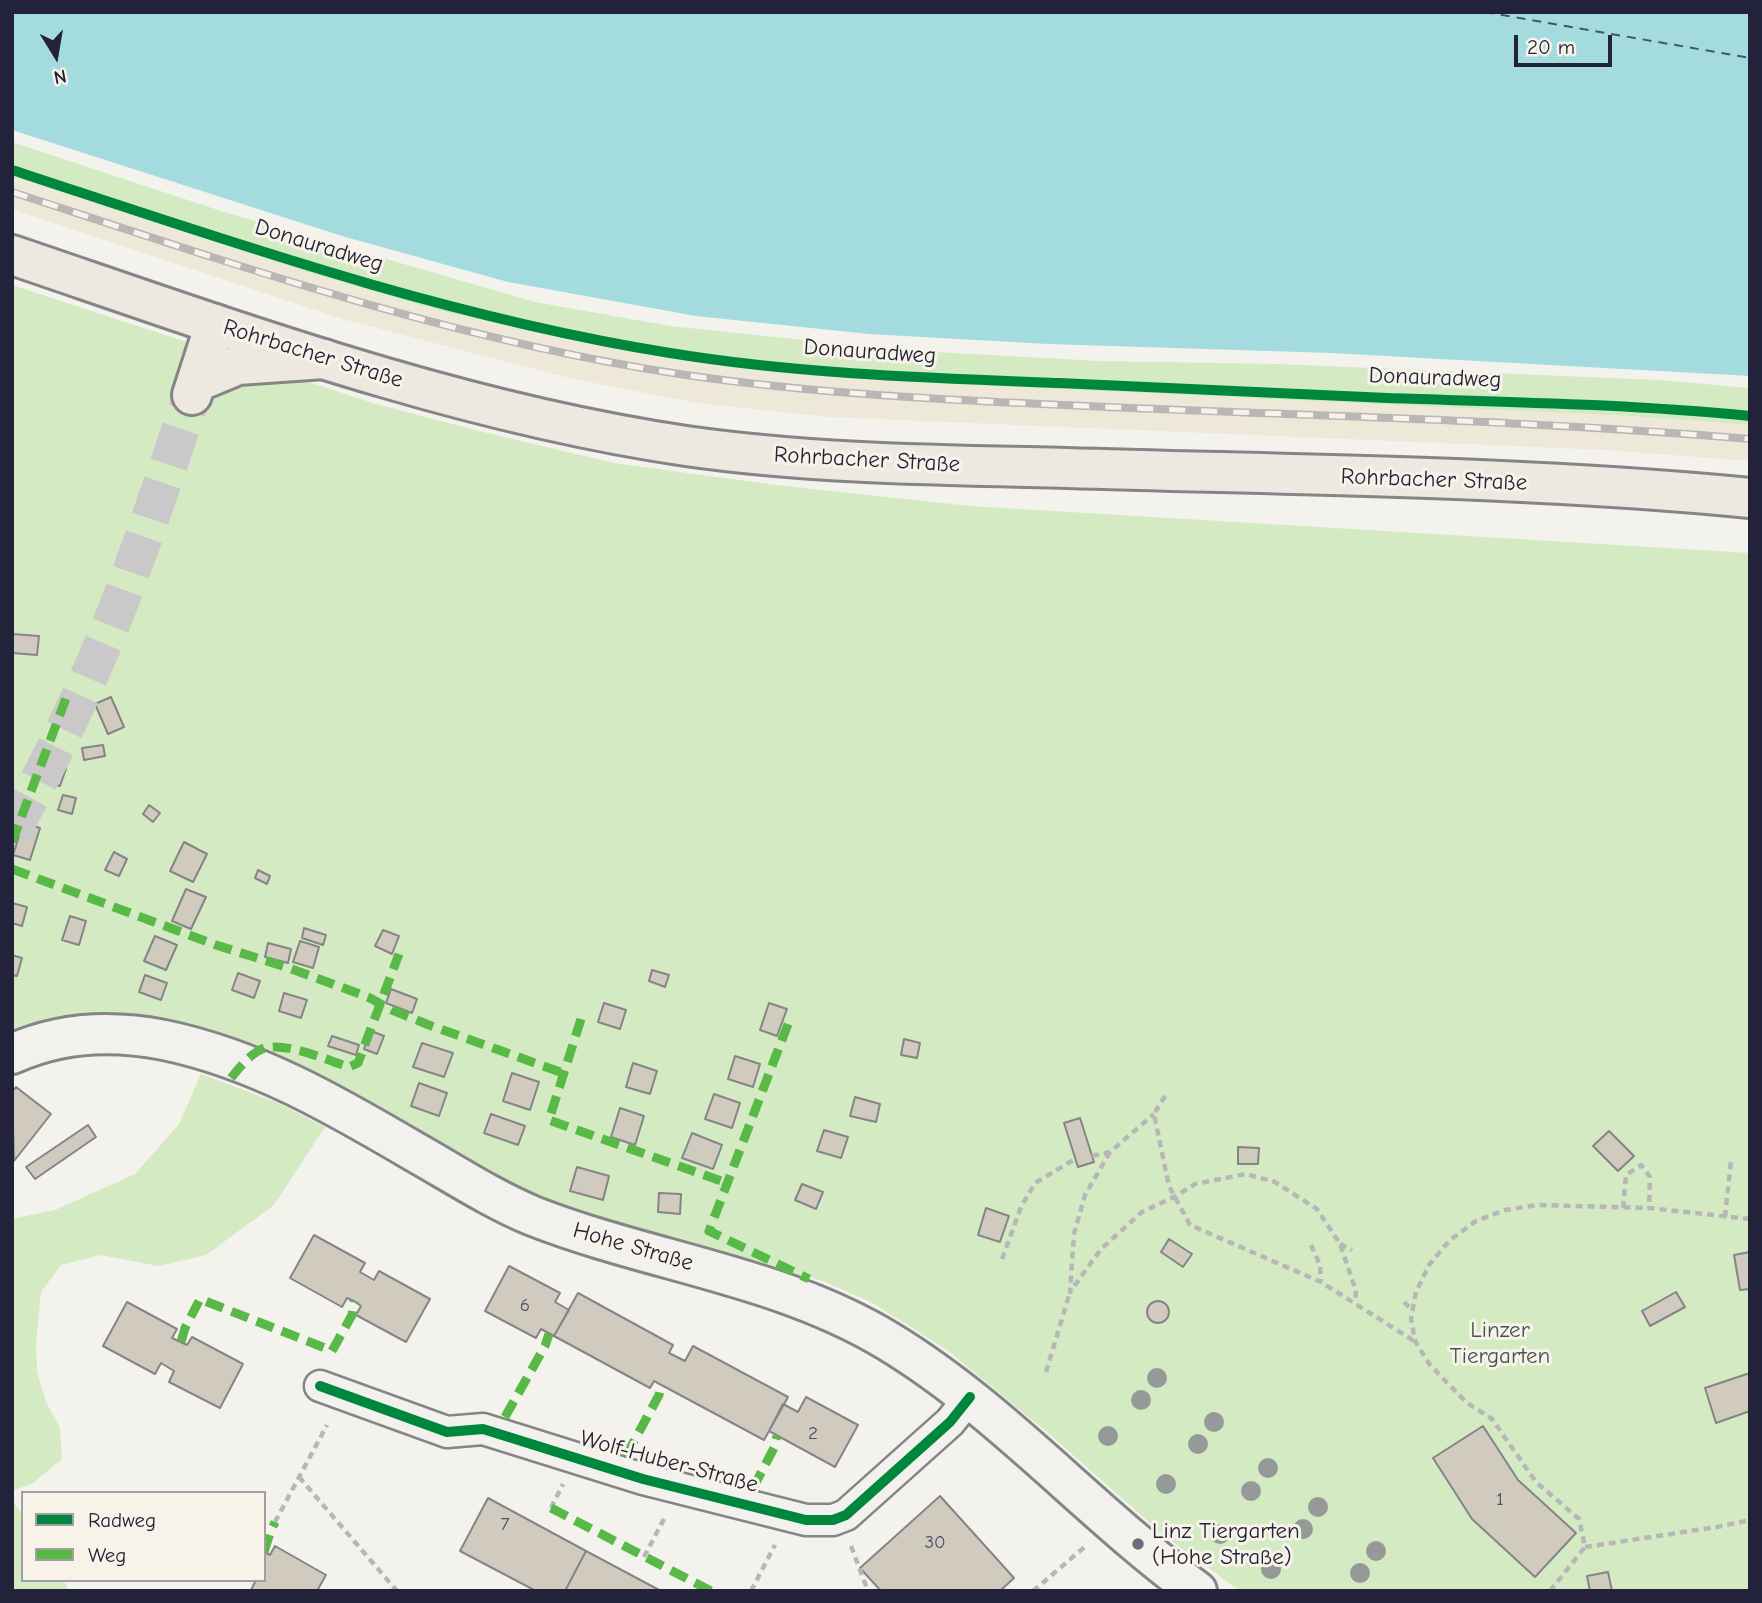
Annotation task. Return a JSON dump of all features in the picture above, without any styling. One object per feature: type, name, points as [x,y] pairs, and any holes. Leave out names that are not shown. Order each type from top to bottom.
[{"type":"main road","name":"Rohrbacher Straße","points":[[12,255],[324,359],[461,398],[608,433],[688,446],[774,456],[898,464],[1343,476],[1563,485],[1750,498]]},
{"type":"main road","points":[[215,324],[194,389],[238,365],[324,359]]},
{"type":"main road","name":"Hohe Straße","points":[[12,1054],[63,1037],[104,1033],[140,1035],[228,1056],[318,1096],[479,1189],[529,1214],[577,1232],[709,1268],[818,1305],[886,1339],[970,1397],[1109,1521],[1197,1591]]},
{"type":"street","name":"Wolf-Huber-Straße","points":[[320,1386],[447,1432],[483,1429],[643,1479],[806,1520],[833,1520],[846,1515],[950,1422],[970,1397]]},
{"type":"path","points":[[1046,1372],[1070,1292],[1074,1234],[1085,1195],[1110,1152],[1154,1114],[1165,1096]]},
{"type":"path","points":[[1154,1114],[1170,1186],[1190,1225],[1321,1282],[1415,1341]]},
{"type":"path","points":[[1092,1156],[1110,1152]]},
{"type":"path","points":[[1002,1259],[1021,1207],[1035,1183],[1075,1159]]},
{"type":"path","points":[[1725,1217],[1731,1161]]},
{"type":"path","points":[[1623,1208],[1626,1175],[1641,1165],[1650,1177],[1649,1208]]},
{"type":"path","points":[[1070,1292],[1101,1249],[1142,1212],[1195,1184],[1246,1174],[1275,1182],[1317,1209],[1340,1244],[1356,1291],[1355,1302]]},
{"type":"path","points":[[1585,1547],[1579,1519],[1536,1482],[1492,1419],[1466,1402],[1430,1365],[1415,1341],[1411,1318],[1416,1292],[1429,1265],[1450,1240],[1476,1221],[1505,1210],[1538,1205],[1649,1208],[1750,1219]]},
{"type":"path","points":[[1340,1244],[1352,1250]]},
{"type":"path","points":[[1311,1245],[1320,1265],[1321,1282]]},
{"type":"path","points":[[1404,1302],[1413,1310]]},
{"type":"path","points":[[275,1522],[327,1425]]},
{"type":"path","points":[[299,1477],[397,1591]]},
{"type":"path","points":[[551,1508],[567,1477]]},
{"type":"path","points":[[645,1557],[670,1507]]},
{"type":"path","points":[[1550,1591],[1585,1547],[1750,1520]]},
{"type":"path","points":[[1033,1591],[1091,1541],[1109,1521]]},
{"type":"path","points":[[751,1591],[780,1535]]},
{"type":"path","points":[[848,1537],[868,1591]]},
{"type":"shaded area","points":[[12,175],[307,272],[441,311],[569,339],[680,358],[785,372],[911,382],[1629,416],[1750,425],[1750,461],[1605,450],[829,417],[697,403],[573,379],[346,320],[12,209]]},
{"type":"green space","points":[[12,142],[221,211],[535,302],[670,326],[900,350],[1099,361],[1277,364],[1659,380],[1750,388],[1750,425],[1629,416],[911,382],[785,372],[680,358],[569,339],[441,311],[307,272],[12,175]]},
{"type":"green space","name":"Linzer Tiergarten","points":[[12,285],[376,404],[614,463],[776,485],[970,506],[1750,553],[1750,1591],[1240,1591],[1166,1537],[1048,1433],[947,1350],[871,1302],[823,1281],[626,1228],[540,1200],[248,1046],[216,1035],[159,1019],[104,1014],[75,1016],[12,1031]]},
{"type":"green space","points":[[201,1074],[278,1103],[325,1127],[274,1205],[206,1255],[158,1266],[101,1255],[61,1265],[41,1292],[36,1342],[37,1371],[46,1402],[60,1428],[62,1459],[33,1483],[12,1491],[12,1219],[55,1210],[135,1174],[179,1124]]},
{"type":"green space","points":[[12,1498],[21,1514],[21,1582],[64,1582],[70,1591],[12,1591]]},
{"type":"water","points":[[12,12],[1750,12],[1750,376],[1332,353],[1048,344],[869,334],[696,316],[508,282],[342,236],[12,130]]},
{"type":"building","points":[[12,634],[39,636],[37,655],[12,653]]},
{"type":"building","points":[[111,697],[124,727],[108,734],[95,704]]},
{"type":"building","points":[[103,745],[105,756],[84,760],[82,748]]},
{"type":"building","points":[[47,762],[66,769],[60,786],[41,780]]},
{"type":"building","points":[[63,795],[76,798],[72,814],[58,810]]},
{"type":"building","points":[[149,805],[160,813],[153,822],[143,814]]},
{"type":"building","points":[[23,823],[40,828],[30,860],[13,855]]},
{"type":"building","points":[[184,842],[207,854],[193,882],[170,871]]},
{"type":"building","points":[[114,852],[127,859],[119,876],[105,870]]},
{"type":"building","points":[[258,870],[270,876],[267,884],[255,878]]},
{"type":"building","points":[[186,889],[206,897],[191,929],[172,921]]},
{"type":"building","points":[[12,903],[27,907],[22,926],[12,923]]},
{"type":"building","points":[[70,916],[86,921],[79,945],[62,940]]},
{"type":"building","points":[[304,928],[326,935],[323,945],[302,938]]},
{"type":"building","points":[[383,930],[399,936],[392,954],[375,946]]},
{"type":"building","points":[[155,936],[177,945],[166,970],[144,961]]},
{"type":"building","points":[[300,941],[319,947],[313,968],[293,962]]},
{"type":"building","points":[[268,943],[291,949],[288,963],[265,957]]},
{"type":"building","points":[[12,955],[22,958],[17,976],[12,975]]},
{"type":"building","points":[[652,970],[669,975],[665,987],[649,981]]},
{"type":"building","points":[[238,973],[260,981],[254,998],[232,990]]},
{"type":"building","points":[[145,975],[167,983],[161,1000],[139,992]]},
{"type":"building","points":[[391,989],[417,999],[412,1013],[386,1003]]},
{"type":"building","points":[[284,993],[307,1000],[301,1018],[279,1011]]},
{"type":"building","points":[[604,1003],[626,1010],[620,1029],[598,1022]]},
{"type":"building","points":[[769,1003],[787,1009],[777,1036],[760,1030]]},
{"type":"building","points":[[371,1031],[384,1036],[377,1054],[364,1049]]},
{"type":"building","points":[[332,1036],[359,1045],[356,1055],[328,1046]]},
{"type":"building","points":[[904,1039],[920,1043],[917,1058],[901,1055]]},
{"type":"building","points":[[422,1043],[453,1053],[444,1077],[413,1067]]},
{"type":"building","points":[[735,1056],[760,1064],[753,1087],[728,1079]]},
{"type":"building","points":[[633,1063],[657,1071],[650,1094],[626,1087]]},
{"type":"building","points":[[512,1073],[539,1082],[530,1110],[503,1101]]},
{"type":"building","points":[[419,1083],[447,1093],[439,1116],[411,1106]]},
{"type":"building","points":[[16,1087],[51,1114],[14,1161],[12,1092]]},
{"type":"building","points":[[714,1094],[740,1103],[732,1128],[705,1119]]},
{"type":"building","points":[[855,1097],[880,1104],[876,1122],[850,1116]]},
{"type":"building","points":[[620,1108],[644,1116],[635,1145],[611,1137]]},
{"type":"building","points":[[491,1114],[525,1126],[518,1145],[484,1133]]},
{"type":"building","points":[[1080,1118],[1094,1162],[1078,1167],[1064,1123]]},
{"type":"building","points":[[88,1125],[96,1137],[35,1179],[26,1167]]},
{"type":"building","points":[[824,1130],[848,1137],[841,1158],[817,1151]]},
{"type":"building","points":[[1609,1131],[1634,1156],[1618,1171],[1593,1146]]},
{"type":"building","points":[[692,1133],[722,1145],[713,1169],[682,1158]]},
{"type":"building","points":[[1238,1147],[1259,1148],[1258,1164],[1238,1164]]},
{"type":"building","points":[[577,1167],[609,1176],[603,1200],[570,1191]]},
{"type":"building","points":[[802,1184],[823,1192],[816,1209],[795,1200]]},
{"type":"building","points":[[659,1193],[681,1194],[680,1214],[658,1212]]},
{"type":"building","points":[[986,1208],[1009,1216],[1000,1242],[978,1235]]},
{"type":"building","points":[[314,1235],[365,1263],[360,1272],[374,1280],[379,1271],[430,1299],[406,1342],[356,1315],[361,1306],[354,1301],[347,1298],[342,1307],[290,1278]]},
{"type":"building","points":[[1169,1239],[1192,1254],[1183,1267],[1161,1252]]},
{"type":"building","points":[[1750,1252],[1750,1289],[1740,1290],[1734,1255]]},
{"type":"building","points":[[509,1266],[560,1293],[555,1302],[569,1310],[554,1336],[541,1329],[536,1338],[485,1311]]},
{"type":"building","points":[[1676,1292],[1685,1307],[1650,1326],[1642,1311]]},
{"type":"building","points":[[578,1293],[673,1345],[669,1353],[685,1361],[693,1346],[788,1397],[764,1440],[654,1381],[650,1388],[554,1336]]},
{"type":"building","points":[[1158,1301],[1166,1304],[1169,1312],[1166,1320],[1158,1323],[1150,1320],[1147,1312],[1150,1304]]},
{"type":"building","points":[[127,1302],[177,1329],[172,1338],[187,1345],[192,1337],[243,1364],[220,1408],[169,1382],[174,1371],[161,1363],[155,1374],[103,1346]]},
{"type":"building","points":[[1750,1373],[1750,1411],[1716,1423],[1705,1388]]},
{"type":"building","points":[[806,1397],[858,1425],[835,1467],[769,1431],[783,1404],[798,1412]]},
{"type":"building","points":[[1483,1426],[1518,1480],[1576,1533],[1535,1577],[1472,1519],[1433,1458]]},
{"type":"building","points":[[940,1496],[1014,1578],[1000,1591],[881,1591],[860,1568]]},
{"type":"building","points":[[488,1498],[586,1551],[565,1591],[536,1591],[460,1551]]},
{"type":"building","points":[[275,1546],[326,1575],[317,1591],[251,1590],[255,1582],[266,1582],[266,1553],[270,1555]]},
{"type":"building","points":[[586,1551],[661,1591],[565,1591]]},
{"type":"building","points":[[1608,1572],[1612,1591],[1590,1591],[1587,1576]]},
{"type":"ferry route","points":[[1485,12],[1750,58]]},
{"type":"tunnel","points":[[12,831],[67,724],[110,626],[192,395]]},
{"type":"railway","points":[[12,192],[260,272],[425,320],[593,359],[679,374],[780,387],[932,399],[1501,423],[1750,439]]},
{"type":"marked path","points":[[12,842],[68,693]]},
{"type":"marked path","points":[[12,869],[216,945],[368,997],[429,1025],[563,1073]]},
{"type":"marked path","points":[[231,1078],[250,1057],[267,1048],[303,1051],[349,1067],[358,1063],[399,954]]},
{"type":"marked path","points":[[581,1019],[549,1120],[727,1183]]},
{"type":"marked path","points":[[788,1024],[709,1231],[809,1279]]},
{"type":"marked path","points":[[181,1342],[200,1299],[325,1348]]},
{"type":"marked path","points":[[332,1351],[352,1315],[354,1301]]},
{"type":"marked path","points":[[505,1417],[549,1334]]},
{"type":"marked path","points":[[626,1456],[659,1395],[661,1385]]},
{"type":"marked path","points":[[753,1488],[774,1448],[777,1436]]},
{"type":"marked path","points":[[551,1508],[711,1591]]},
{"type":"marked path","points":[[266,1546],[275,1522]]},
{"type":"cycle path","name":"Donauradweg","points":[[12,170],[256,250],[420,298],[586,338],[718,360],[913,377],[1614,406],[1750,416]]},
{"type":"cycle path","points":[[320,1386],[447,1432],[483,1429],[643,1479],[806,1520],[833,1520],[846,1515],[950,1422],[970,1397]]},
{"type":"place","name":"Linz Tiergarten (Hohe Straße)","points":[[1138,1544]]}]
